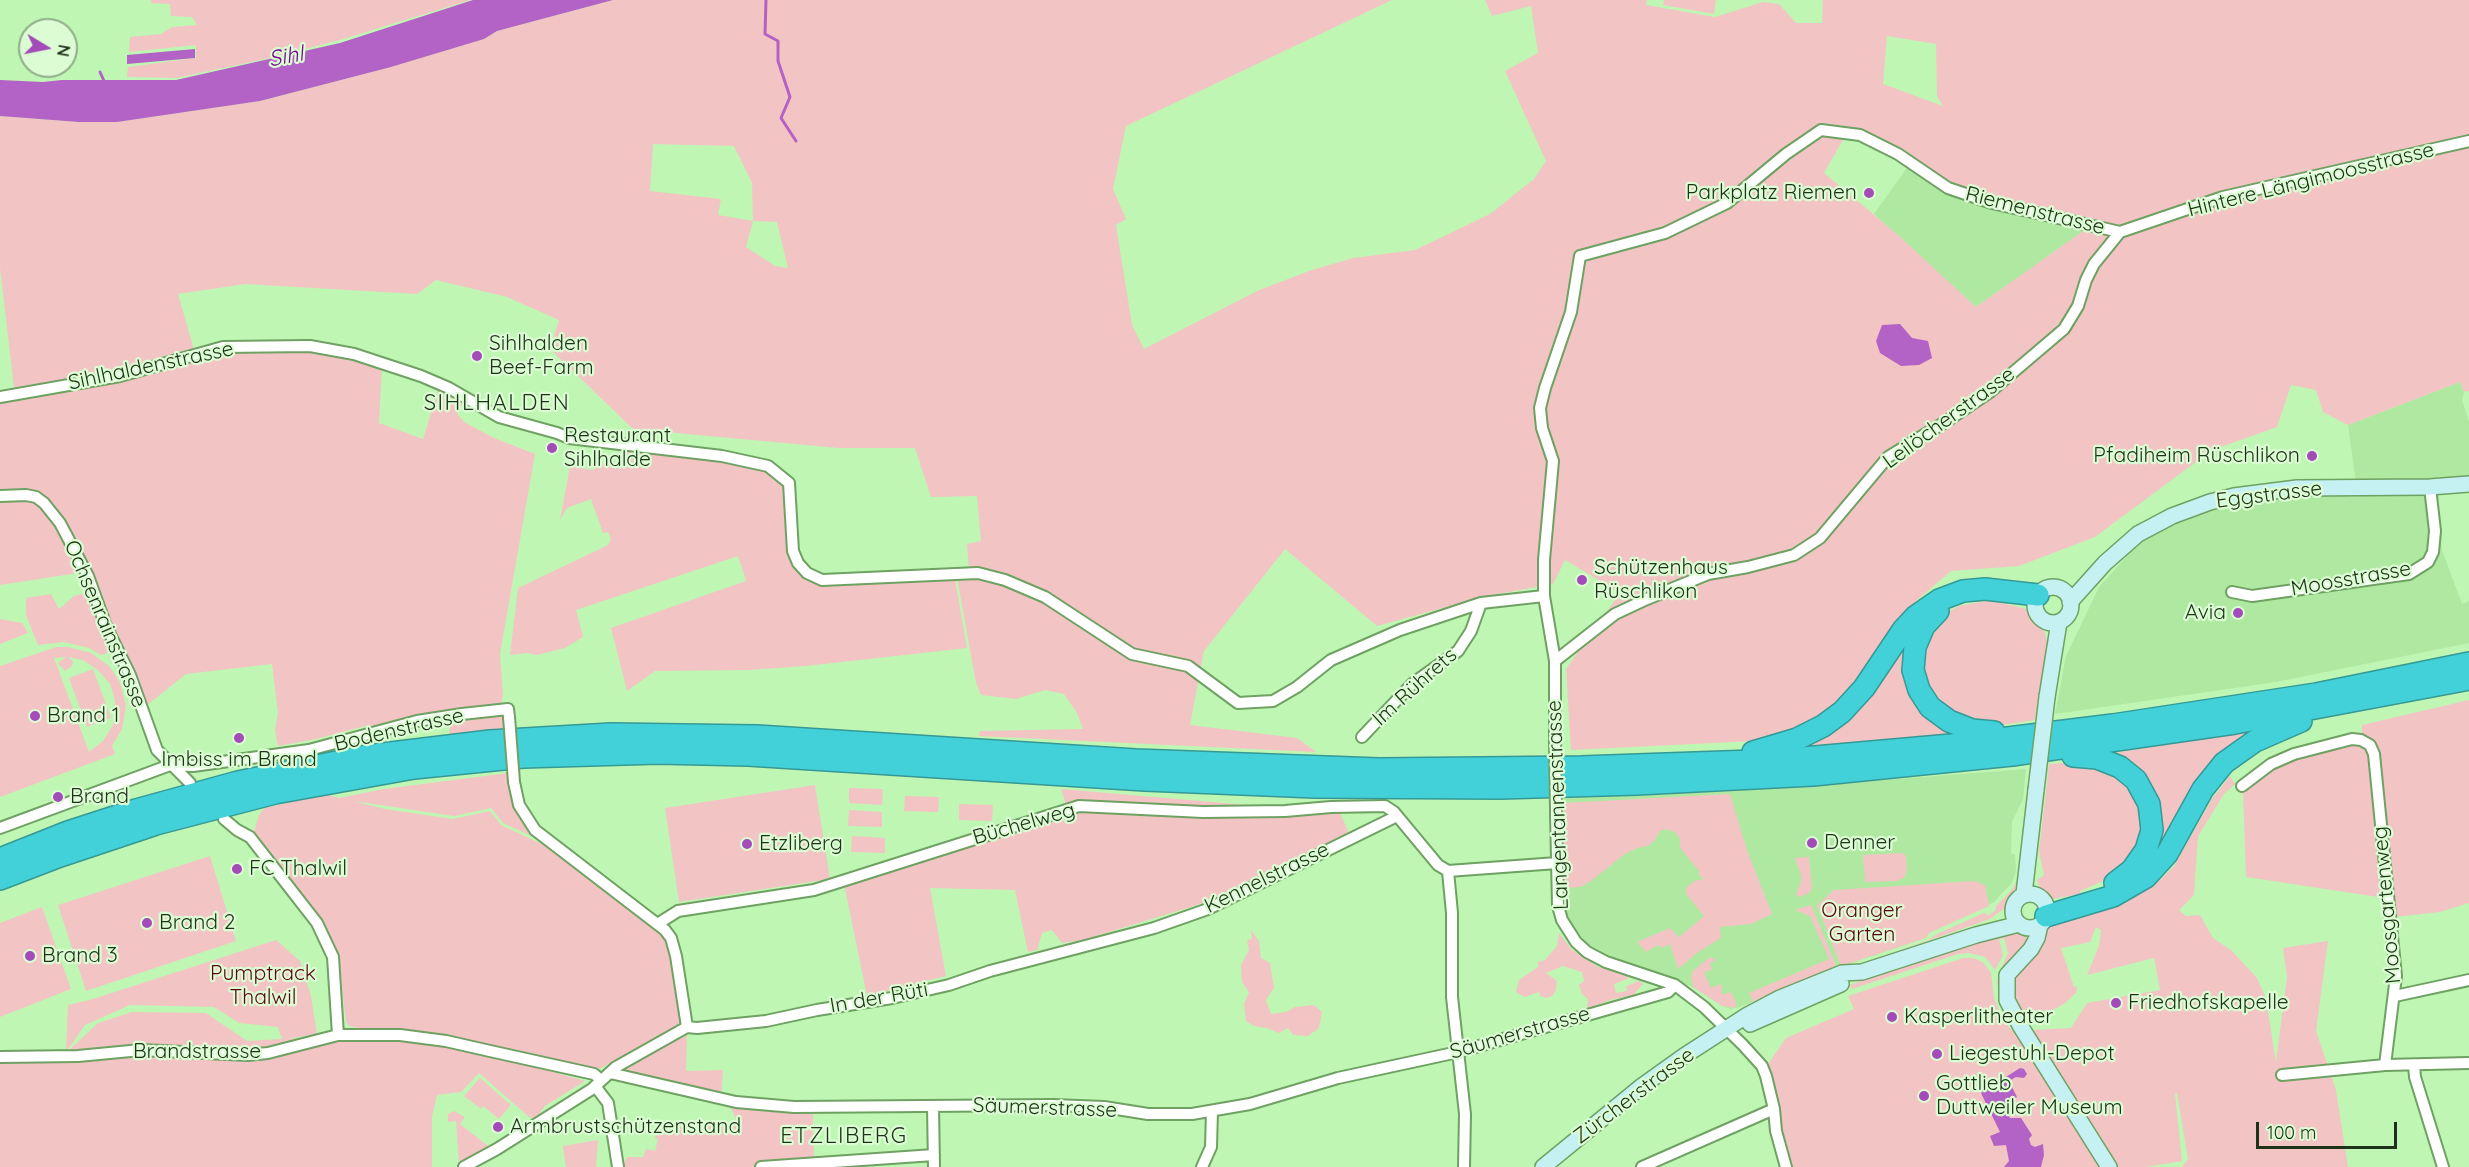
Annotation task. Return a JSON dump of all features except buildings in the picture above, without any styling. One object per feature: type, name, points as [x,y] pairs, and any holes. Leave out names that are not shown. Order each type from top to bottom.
[{"type":"highway","points":[[1681,763],[1775,747],[1823,726],[1856,698],[1910,623],[1939,600],[1963,591],[1985,588],[2044,612]]},
{"type":"highway","points":[[2031,736],[1972,730],[1941,717],[1922,696],[1914,676],[1913,662],[1915,647],[1924,626],[1940,610],[1952,603],[1973,597],[1997,597],[2018,601],[2044,612]]},
{"type":"highway","points":[[0,859],[68,832],[136,810],[274,774],[414,749],[556,736],[656,734],[780,737],[1124,760],[1325,768],[1489,769],[1681,763],[1826,756],[2031,736],[2230,708],[2469,663]]},
{"type":"highway","points":[[0,879],[146,827],[275,793],[414,768],[523,757],[630,753],[748,755],[1145,780],[1304,787],[1411,789],[1567,787],[1813,775],[2012,755],[2174,733],[2349,703],[2469,679]]},
{"type":"highway","points":[[2031,912],[2107,898],[2135,885],[2162,860],[2203,789],[2228,759],[2262,737],[2349,703]]},
{"type":"highway","points":[[2012,755],[2085,756],[2111,762],[2136,780],[2145,794],[2150,809],[2151,830],[2148,845],[2139,863],[2128,874],[2113,885],[2031,912]]},
{"type":"main road","name":"Eggstrasse","points":[[2044,612],[2049,588],[2066,596],[2092,576],[2138,534],[2172,516],[2211,502],[2234,496],[2297,488],[2430,487],[2469,483]]},
{"type":"main road","points":[[2066,596],[2068,614],[2044,612],[2055,652],[2047,697],[2029,863],[2033,945],[2007,975],[2007,1000],[2021,1027],[2109,1167]]},
{"type":"main road","name":"Zürcherstrasse","points":[[1543,1167],[1642,1086],[1746,1016],[1789,994],[1842,974],[1862,972],[1976,935],[2031,912]]},
{"type":"street","name":"Riemenstrasse","points":[[1821,130],[1860,135],[1898,154],[1948,188],[1981,199],[2120,232]]},
{"type":"street","name":"Langentannenstrasse","points":[[1786,1167],[1776,1131],[1767,1076],[1762,1066],[1693,998],[1675,985],[1606,962],[1587,952],[1576,942],[1562,920],[1558,906],[1555,661],[1544,596],[1544,560],[1553,461],[1542,428],[1540,408],[1571,312],[1580,256],[1665,233],[1727,203],[1786,154],[1821,130]]},
{"type":"street","name":"Hintere Längimoosstrasse","points":[[2120,232],[2223,197],[2469,141]]},
{"type":"street","name":"Leilöcherstrasse","points":[[1555,661],[1615,614],[1647,599],[1708,574],[1794,555],[1820,538],[1888,457],[1990,392],[2064,329],[2078,306],[2094,264],[2120,232]]},
{"type":"street","name":"Sihlhaldenstrasse","points":[[0,397],[120,376],[223,347],[310,346],[354,354],[421,376],[448,388],[499,417],[569,438],[722,456],[768,466],[789,483],[793,551],[798,563],[807,573],[822,580],[978,573],[1005,580],[1045,597],[1132,654],[1188,666],[1238,704],[1274,701],[1297,687],[1331,660],[1400,630],[1481,603],[1544,596]]},
{"type":"street","name":"Moosstrasse","points":[[2232,592],[2252,596],[2409,573],[2428,562],[2433,552],[2435,531],[2430,487]]},
{"type":"street","name":"Ochsenrainstrasse","points":[[0,496],[36,497],[50,510],[70,540],[88,576],[106,626],[130,675],[157,750],[190,783]]},
{"type":"street","name":"Im Rührets","points":[[1362,737],[1412,684],[1458,651],[1471,631],[1481,603]]},
{"type":"street","name":"Bodenstrasse","points":[[0,828],[170,765],[193,765],[309,750],[417,722],[508,709],[514,782],[519,805],[535,831],[659,923],[674,946],[687,1026]]},
{"type":"street","name":"Moosgartenweg","points":[[2241,786],[2271,764],[2294,754],[2352,739],[2361,740],[2370,745],[2374,754],[2396,976],[2385,1065]]},
{"type":"street","name":"Büchelweg","points":[[659,923],[678,911],[814,890],[1079,806],[1215,812],[1385,806],[1397,816]]},
{"type":"street","points":[[1397,816],[1438,865],[1448,871],[1557,863]]},
{"type":"street","name":"Kennelstrasse","points":[[1066,950],[1135,933],[1208,909],[1397,816]]},
{"type":"street","points":[[224,819],[250,837],[317,923],[333,957],[338,1035]]},
{"type":"street","points":[[1448,871],[1452,913],[1452,990],[1465,1113],[1464,1167]]},
{"type":"street","name":"In der Rüti","points":[[687,1026],[697,1028],[766,1021],[891,998],[949,985],[990,970],[1066,950]]},
{"type":"street","points":[[2395,996],[2469,980]]},
{"type":"street","name":"Säumerstrasse","points":[[602,1080],[736,1102],[794,1107],[1071,1105],[1168,1114],[1212,1111],[1250,1104],[1338,1078],[1458,1052],[1668,992],[1675,985]]},
{"type":"street","points":[[464,1167],[497,1149],[687,1026]]},
{"type":"street","name":"Brandstrasse","points":[[0,1057],[78,1056],[141,1050],[248,1055],[268,1053],[338,1035],[400,1035],[446,1041],[594,1074],[602,1080]]},
{"type":"street","points":[[2282,1075],[2385,1065],[2469,1063]]},
{"type":"street","points":[[2414,1065],[2415,1077],[2443,1167]]},
{"type":"street","points":[[602,1080],[618,1167]]},
{"type":"street","points":[[933,1106],[934,1167]]},
{"type":"street","points":[[1642,1167],[1774,1108]]},
{"type":"street","points":[[1202,1167],[1211,1147],[1212,1111]]},
{"type":"street","points":[[761,1167],[934,1155]]},
{"type":"shaded area","points":[[1909,165],[2094,224],[1976,307],[1874,214]]},
{"type":"shaded area","points":[[2460,382],[2464,392],[2462,400],[2469,422],[2469,478],[2437,482],[2442,550],[2462,604],[2469,601],[2469,643],[2276,682],[2055,714],[2066,656],[2099,587],[2142,539],[2172,522],[2223,504],[2309,494],[2358,497],[2348,425]]},
{"type":"shaded area","points":[[2026,769],[2023,799],[2012,822],[2011,854],[2015,854],[2016,871],[2012,883],[1994,902],[1929,933],[1926,938],[1798,981],[1740,1007],[1731,1009],[1722,1006],[1693,987],[1616,959],[1588,944],[1573,927],[1565,910],[1563,889],[1564,798],[1846,783]]},
{"type":"green space","points":[[151,0],[470,0],[340,40],[270,58],[176,78],[127,77],[128,67],[196,58],[196,45],[129,52],[130,37],[161,34],[172,27],[197,25],[192,17],[171,16],[170,4],[151,3]]},
{"type":"green space","points":[[613,0],[1392,0],[1126,126],[1113,189],[1126,219],[1116,225],[1132,325],[1144,349],[1259,290],[1312,270],[1353,258],[1415,250],[1490,214],[1534,179],[1546,161],[1505,71],[1538,53],[1531,6],[1492,16],[1485,0],[1647,0],[1646,5],[1715,17],[1763,2],[1779,4],[1796,23],[1822,23],[1823,0],[2469,0],[2469,391],[2464,392],[2460,382],[2348,425],[2323,412],[2316,390],[2291,385],[2277,427],[2212,450],[2095,537],[2019,566],[1951,571],[1917,600],[1853,683],[1826,712],[1794,729],[1754,741],[1571,750],[1566,669],[1620,593],[1565,560],[1553,584],[1487,596],[1377,626],[1285,549],[1204,651],[1190,725],[1297,738],[1316,752],[979,736],[980,731],[1083,729],[1077,713],[1064,694],[1045,690],[1016,699],[981,695],[976,683],[956,572],[969,570],[967,544],[981,541],[977,496],[931,497],[915,448],[838,448],[633,429],[554,353],[552,342],[559,320],[507,297],[436,280],[417,294],[245,284],[178,294],[197,360],[226,351],[309,350],[353,358],[382,367],[379,423],[423,439],[439,387],[464,401],[457,414],[464,422],[494,438],[535,454],[500,654],[503,695],[498,706],[371,730],[369,725],[278,746],[275,730],[278,713],[272,664],[186,674],[146,706],[91,571],[0,585],[0,402],[15,396],[0,268],[0,116],[79,122],[117,122],[260,101],[391,67],[484,39],[497,31]],"holes":[[[1887,36],[1936,44],[1937,96],[1943,106],[1883,84]],[[1844,138],[1858,139],[1944,182],[2093,224],[1976,307],[1897,234],[1824,173]],[[653,144],[734,146],[752,183],[753,221],[718,215],[721,199],[650,191]],[[753,221],[777,222],[788,268],[775,266],[746,247]]]},
{"type":"green space","points":[[1664,0],[1716,0],[1714,14],[1663,5]]},
{"type":"green space","points":[[623,448],[757,466],[779,477],[784,486],[790,550],[811,578],[955,579],[967,648],[806,666],[749,670],[655,671],[627,691],[611,628],[746,581],[738,556],[576,610],[583,637],[565,648],[537,655],[527,653],[510,655],[518,588],[608,545],[611,539],[608,532],[603,533],[591,499],[567,508],[560,520],[570,466],[594,470],[595,462],[618,465],[622,460]]},
{"type":"green space","points":[[89,592],[114,651],[101,655],[89,648],[64,642],[38,645],[26,615],[26,598],[51,594],[59,609],[74,596]]},
{"type":"green space","points":[[1986,601],[2026,609],[2045,633],[2048,648],[2041,697],[2038,698],[2035,720],[1995,726],[1977,724],[1929,698],[1918,657],[1939,617],[1959,606]]},
{"type":"green space","points":[[0,619],[22,623],[28,633],[0,644]]},
{"type":"green space","points":[[1903,637],[1910,642],[1941,727],[1949,734],[1920,739],[1778,750],[1802,741]]},
{"type":"green space","points":[[56,647],[68,647],[91,653],[109,666],[120,682],[126,706],[122,729],[112,746],[115,754],[0,797],[0,666]],"holes":[[[66,657],[58,663],[65,671],[72,666],[73,661],[68,657],[83,660],[98,670],[110,684],[115,700],[113,725],[103,741],[89,752],[54,658]]]},
{"type":"green space","points":[[93,669],[111,718],[87,727],[69,678]]},
{"type":"green space","points":[[2469,700],[2469,903],[2440,912],[2394,917],[2385,898],[2246,877],[2243,790],[2277,766],[2315,751],[2362,744],[2362,725]]},
{"type":"green space","points":[[504,715],[505,729],[449,736],[450,720]]},
{"type":"green space","points":[[2278,725],[2261,734],[2146,873],[2103,893],[2155,834],[2115,753]]},
{"type":"green space","points":[[2075,762],[2114,771],[2142,803],[2144,835],[2115,876],[2080,891],[2080,894],[2052,899],[2042,893],[2037,880],[2044,875],[2039,852],[2049,764]]},
{"type":"green space","points":[[508,773],[511,795],[518,812],[528,830],[538,839],[503,823],[491,808],[454,816],[353,801],[385,809],[453,819],[490,811],[501,825],[546,846],[668,938],[682,1016],[677,1027],[597,1070],[435,1035],[410,1031],[377,1032],[349,1026],[346,1022],[338,952],[323,920],[254,832],[259,815],[265,808],[324,794],[339,798],[384,789]]},
{"type":"green space","points":[[2230,776],[2235,784],[2224,794],[2198,836],[2194,895],[2179,910],[2186,916],[2200,915],[2213,938],[2232,951],[2257,978],[2266,999],[2276,1062],[2287,977],[2283,948],[2328,941],[2316,1031],[2336,1090],[2348,1167],[2182,1167],[2188,1159],[2177,1093],[2175,1094],[2182,1161],[2145,1167],[1793,1167],[1766,1067],[1786,1038],[1854,1009],[1848,996],[1963,958],[1974,958],[1984,963],[1991,973],[1994,998],[2000,1013],[2012,1031],[2071,1028],[2087,1003],[2160,990],[2154,958],[2087,975],[2099,946],[2101,930],[2096,927],[2090,942],[2061,948],[2074,987],[2077,986],[2076,993],[2065,1003],[2046,1014],[2021,1021],[2014,1005],[2013,973],[2049,923],[2119,902],[2161,879],[2174,866],[2212,799]]},
{"type":"green space","name":"Etzliberg","points":[[815,785],[830,879],[679,902],[665,808]]},
{"type":"green space","points":[[849,788],[883,789],[882,805],[849,803]]},
{"type":"green space","points":[[1061,789],[1340,813],[1349,833],[1207,902],[1083,940],[1062,943],[1052,930],[1042,933],[1037,950],[1028,952],[1015,890],[930,888],[946,976],[867,996],[844,884],[1068,812]]},
{"type":"green space","points":[[1730,794],[1747,850],[1772,914],[1751,924],[1720,927],[1721,938],[1697,953],[1678,969],[1670,944],[1662,948],[1658,945],[1646,952],[1637,942],[1670,928],[1679,937],[1704,916],[1686,894],[1686,888],[1694,881],[1704,879],[1680,848],[1680,839],[1675,832],[1666,829],[1660,831],[1648,846],[1625,854],[1581,887],[1565,888],[1564,803]]},
{"type":"green space","points":[[905,796],[939,797],[938,812],[904,811]]},
{"type":"green space","points":[[959,804],[993,805],[992,821],[959,820]]},
{"type":"green space","points":[[849,810],[882,812],[882,827],[848,826]]},
{"type":"green space","points":[[852,836],[885,838],[885,853],[851,852]]},
{"type":"green space","points":[[1902,853],[1906,856],[1907,870],[1904,878],[1897,881],[1865,882],[1863,855]]},
{"type":"green space","name":"Brand 2","points":[[210,856],[236,941],[86,991],[58,905]]},
{"type":"green space","points":[[1809,857],[1812,888],[1809,893],[1800,897],[1796,894],[1801,875],[1795,858]]},
{"type":"green space","name":"Oranger Garten","points":[[1975,881],[1985,885],[1989,906],[1929,933],[1926,938],[1841,966],[1817,905],[1834,890]]},
{"type":"green space","points":[[2016,882],[2021,882],[2006,907],[1990,919],[1887,955],[1928,940],[1984,913],[1989,915],[1995,911],[1996,906],[2012,890]]},
{"type":"green space","points":[[1811,905],[1836,965],[1834,968],[1751,1002],[1752,998],[1749,993],[1829,959],[1810,916],[1795,910]]},
{"type":"green space","name":"Brand 3","points":[[42,907],[71,989],[0,1017],[0,923]]},
{"type":"green space","points":[[1251,930],[1259,941],[1261,958],[1270,963],[1274,988],[1266,1000],[1271,1014],[1286,1012],[1295,1007],[1314,1005],[1322,1012],[1319,1028],[1308,1036],[1293,1035],[1288,1028],[1279,1033],[1254,1026],[1246,1021],[1244,1004],[1249,992],[1242,982],[1241,965],[1249,950],[1247,940],[1252,939]]},
{"type":"green space","points":[[2021,931],[2026,938],[2025,943],[2006,965],[2001,976],[1999,986],[2003,1008],[1997,983],[2008,953],[2004,938],[1999,939],[2003,955],[1995,970],[1985,957],[1969,953],[1958,954],[1852,989],[1850,985],[1996,935]]},
{"type":"green space","points":[[1559,933],[1572,950],[1598,967],[1626,975],[1629,978],[1614,984],[1616,993],[1627,991],[1626,986],[1639,981],[1643,984],[1633,995],[1610,1000],[1587,1009],[1588,999],[1582,994],[1579,985],[1584,981],[1582,972],[1563,966],[1546,973],[1557,981],[1556,990],[1552,996],[1546,998],[1540,996],[1539,992],[1525,997],[1516,992],[1519,980],[1538,967],[1538,962],[1545,960],[1557,946]]},
{"type":"green space","name":"Pumptrack Thalwil","points":[[276,940],[300,961],[311,996],[317,1034],[287,1039],[389,1034],[489,1054],[585,1081],[545,1106],[536,1118],[529,1117],[479,1073],[461,1092],[437,1095],[432,1117],[432,1167],[0,1167],[0,1053],[64,1055],[98,1023],[132,1012],[206,1013],[247,1041],[282,1039],[278,1027],[239,1023],[214,1007],[130,1005],[85,1025],[66,1052],[68,1005]]},
{"type":"green space","points":[[1710,957],[1716,960],[1710,963],[1712,969],[1704,973],[1711,988],[1721,984],[1722,995],[1731,992],[1736,1003],[1735,1008],[1722,1006],[1693,987],[1691,976],[1693,971]]},
{"type":"green space","points":[[687,1033],[686,1071],[723,1070],[721,1098],[620,1071]]},
{"type":"green space","points":[[480,1078],[511,1105],[499,1119],[483,1106],[481,1109],[464,1096]]},
{"type":"green space","points":[[730,1106],[813,1113],[814,1160],[757,1162],[757,1167],[622,1167],[627,1157],[643,1157],[646,1149],[655,1151],[658,1139],[655,1138],[657,1128],[676,1133],[678,1126],[691,1129],[693,1125],[725,1126],[736,1119]]},
{"type":"green space","points":[[454,1111],[465,1117],[460,1124],[488,1146],[459,1163],[456,1121],[448,1122],[448,1114]]},
{"type":"green space","points":[[598,1140],[596,1167],[566,1167],[563,1146]]},
{"type":"water","name":"Sihl","points":[[473,0],[613,0],[497,31],[484,39],[391,67],[260,101],[117,122],[79,122],[0,116],[0,80],[43,82],[176,80],[340,43]]},
{"type":"water","points":[[195,49],[195,58],[127,64],[127,55]]},
{"type":"water","points":[[1900,324],[1912,338],[1928,341],[1932,358],[1919,365],[1901,366],[1880,353],[1876,341],[1882,325]]},
{"type":"water","points":[[2020,1068],[2024,1069],[2027,1074],[2024,1078],[2016,1077],[2009,1081],[2017,1097],[2004,1106],[2010,1118],[2021,1118],[2032,1135],[2029,1139],[2031,1145],[2035,1147],[2043,1144],[2044,1155],[2041,1167],[2004,1167],[2009,1161],[2006,1145],[1994,1146],[1990,1136],[2000,1132],[1981,1093],[1987,1085],[1998,1082]]},
{"type":"waterway","points":[[766,0],[765,34],[778,41],[778,61],[790,97],[781,118],[796,141]]},
{"type":"waterway","points":[[100,72],[104,81]]},
{"type":"place","name":"Parkplatz Riemen","points":[[1869,193]]},
{"type":"place","name":"Sihlhalden Beef-Farm","points":[[477,356]]},
{"type":"place","name":"Restaurant Sihlhalde","points":[[552,448]]},
{"type":"place","name":"Pfadiheim Rüschlikon","points":[[2312,456]]},
{"type":"place","name":"Schützenhaus Rüschlikon","points":[[1582,580]]},
{"type":"place","name":"Avia","points":[[2238,613]]},
{"type":"place","name":"Brand 1","points":[[35,716]]},
{"type":"place","name":"Imbiss im Brand","points":[[239,738]]},
{"type":"place","name":"Brand","points":[[58,797]]},
{"type":"place","name":"Denner","points":[[1812,843]]},
{"type":"place","name":"Etzliberg","points":[[747,844]]},
{"type":"place","name":"FC Thalwil","points":[[237,869]]},
{"type":"place","name":"Brand 2","points":[[147,923]]},
{"type":"place","name":"Brand 3","points":[[30,956]]},
{"type":"place","name":"Friedhofskapelle","points":[[2116,1003]]},
{"type":"place","name":"Kasperlitheater","points":[[1892,1017]]},
{"type":"place","name":"Liegestuhl-Depot","points":[[1937,1054]]},
{"type":"place","name":"Gottlieb Duttweiler Museum","points":[[1924,1096]]},
{"type":"place","name":"Armbrustschützenstand","points":[[498,1127]]},
{"type":"district","name":"SIHLHALDEN","points":[[497,403]]},
{"type":"district","name":"ETZLIBERG","points":[[844,1136]]}]
